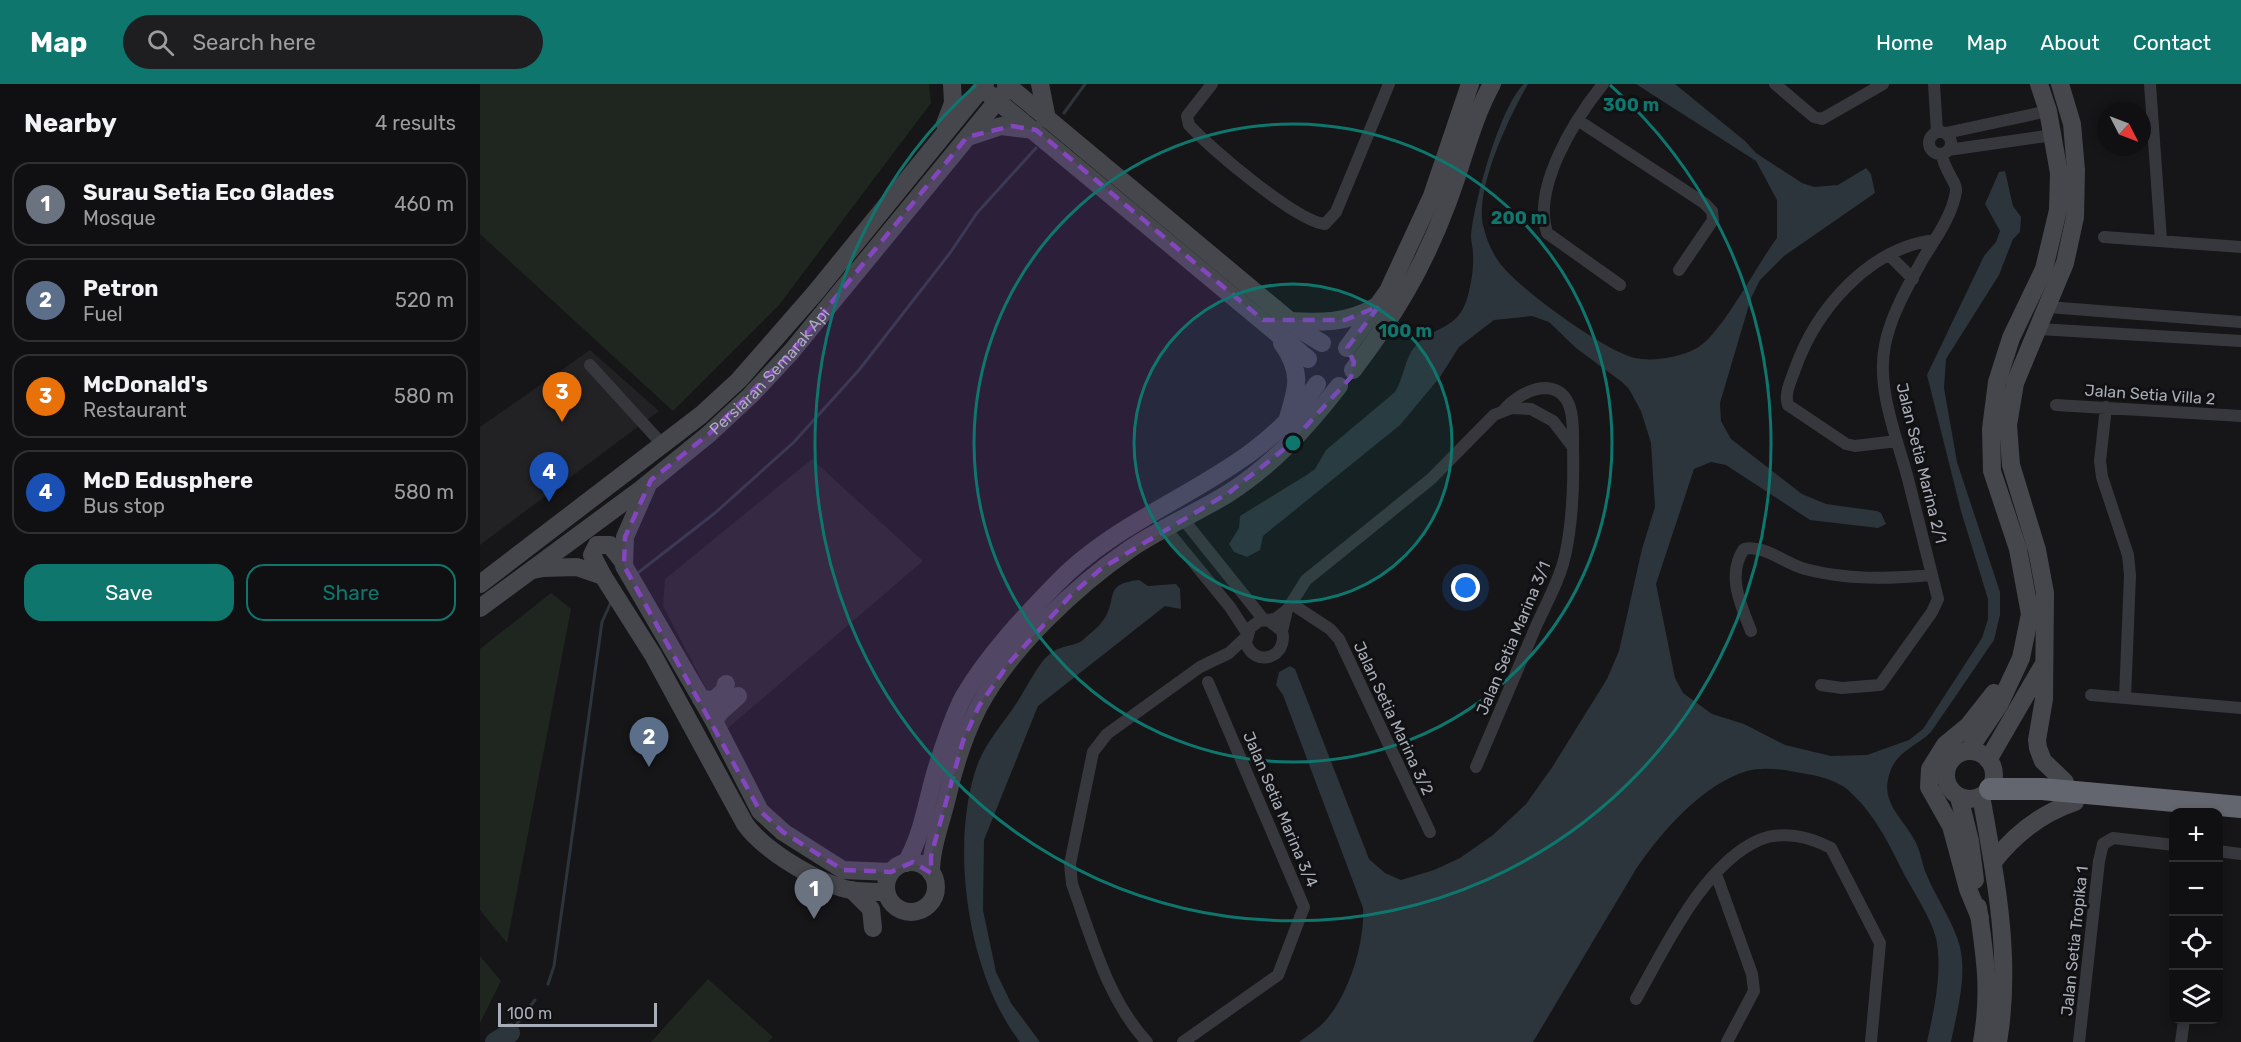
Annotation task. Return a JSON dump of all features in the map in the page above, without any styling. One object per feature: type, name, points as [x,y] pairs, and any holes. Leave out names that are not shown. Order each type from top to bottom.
[{"type":"highway","points":[[1988,780],[2173,806],[2241,807]]},
{"type":"highway","points":[[1988,780],[2173,806]]},
{"type":"highway","points":[[2042,789],[2241,799]]},
{"type":"highway","points":[[2223,820],[2241,822]]},
{"type":"street","points":[[939,140],[953,103],[952,84]]},
{"type":"street","points":[[1040,84],[1042,124]]},
{"type":"street","points":[[1212,84],[1187,116],[1194,130],[1263,188],[1314,224],[1325,224],[1335,212],[1389,84]]},
{"type":"street","points":[[1347,348],[1378,306],[1432,196],[1470,84]]},
{"type":"street","points":[[1353,369],[1389,323],[1408,292],[1448,202],[1481,104],[1492,84]]},
{"type":"street","points":[[1603,84],[1579,121],[1548,183],[1542,207],[1547,233],[1620,285]]},
{"type":"street","points":[[1775,84],[1814,117],[1822,119],[1882,84]]},
{"type":"street","points":[[1934,84],[1941,133],[1951,143],[1945,152]]},
{"type":"street","points":[[2039,84],[2048,111],[2059,173],[2058,210],[2044,269],[2012,338],[2000,371],[1991,429],[1992,471],[2018,549],[2030,614],[2021,658],[1999,705],[1968,751],[1952,759],[1945,775],[1952,792],[1959,797],[1974,799],[1988,780],[2042,667]]},
{"type":"street","points":[[1993,862],[2028,826],[2057,808],[2070,792],[2043,761],[2038,748],[2046,635],[2045,593],[2037,550],[2011,465],[2008,425],[2015,383],[2065,262],[2075,217],[2076,170],[2072,124],[2060,84]]},
{"type":"street","points":[[2150,84],[2161,240]]},
{"type":"street","points":[[981,85],[1006,89],[1042,124],[1308,359]]},
{"type":"street","name":"Persiaran Semarak Api","points":[[480,584],[701,415],[774,341],[939,140],[981,85]]},
{"type":"street","name":"Persiaran Semarak Api","points":[[480,608],[709,434],[791,352],[1006,89]]},
{"type":"street","points":[[2048,111],[1932,134],[1928,143],[1932,152],[1945,152],[2053,135]]},
{"type":"street","points":[[1579,121],[1704,203],[1712,211],[1713,220],[1678,270]]},
{"type":"street","points":[[967,137],[1001,126],[1042,124],[1290,321],[1323,343]]},
{"type":"street","name":"Jalan Setia Marina 2/1","points":[[1821,685],[1842,688],[1880,685],[1932,612],[1938,599],[1884,383],[1885,346],[1893,317],[1935,240],[1956,191],[1956,185],[1945,170],[1945,152]]},
{"type":"street","points":[[2104,237],[2241,247]]},
{"type":"street","points":[[1897,441],[1855,446],[1846,444],[1788,405],[1786,399],[1802,350],[1819,317],[1848,285],[1890,256],[1920,242],[1935,240]]},
{"type":"street","points":[[1890,256],[1912,279]]},
{"type":"street","points":[[1290,321],[1320,323],[1345,320],[1378,306]]},
{"type":"street","points":[[2048,307],[2241,322]]},
{"type":"street","points":[[1268,324],[1291,356],[1297,370],[1298,382],[1287,423]]},
{"type":"street","points":[[2039,328],[2241,341]]},
{"type":"street","points":[[931,873],[931,856],[952,772],[979,706],[1009,663],[1071,595],[1125,552],[1230,492],[1288,446],[1339,386],[1351,377],[1354,362],[1347,348],[1336,342],[1323,343],[1316,347],[1308,359],[1309,373],[1317,384],[1332,388],[1339,386]]},
{"type":"street","points":[[590,365],[662,444]]},
{"type":"street","points":[[886,892],[898,868],[914,849],[930,799],[937,766],[964,696],[996,652],[1058,582],[1089,554],[1221,475],[1257,450],[1287,423],[1317,384]]},
{"type":"street","points":[[1229,653],[1252,654],[1264,658],[1276,655],[1283,644],[1282,631],[1290,607],[1306,580],[1431,479],[1473,434],[1511,402],[1528,393],[1547,388],[1556,390],[1571,409],[1553,421]]},
{"type":"street","name":"Jalan Setia Villa 2","points":[[2056,405],[2241,416]]},
{"type":"street","points":[[2106,407],[2100,461],[2102,477],[2128,555],[2130,575],[2125,698]]},
{"type":"street","points":[[1503,411],[1528,408],[1553,421],[1573,448]]},
{"type":"street","name":"Jalan Setia Marina 3/1","points":[[1476,767],[1563,565],[1571,518],[1575,473],[1571,409]]},
{"type":"street","points":[[1221,475],[1230,492]]},
{"type":"street","points":[[624,563],[626,537],[639,502],[651,480]]},
{"type":"street","points":[[1149,516],[1236,614],[1252,654]]},
{"type":"street","points":[[1183,519],[1267,621],[1282,631]]},
{"type":"street","points":[[597,545],[610,545],[624,563],[714,721],[760,811],[771,823],[843,870],[898,868],[920,864],[931,873],[934,879],[935,894],[932,900],[921,910],[914,912],[899,910],[893,905],[886,892],[836,887],[756,839],[745,824],[652,655],[603,576],[592,555],[597,545]]},
{"type":"street","points":[[1751,630],[1737,592],[1735,570],[1744,549],[1764,551],[1802,568],[1850,577],[1893,579],[1932,575]]},
{"type":"street","points":[[530,572],[564,566],[578,567],[603,576]]},
{"type":"street","points":[[1147,1042],[1135,1029],[1118,1001],[1072,884],[1070,864],[1093,752],[1107,734],[1187,676],[1229,653],[1254,624],[1267,621],[1290,607]]},
{"type":"street","name":"Jalan Setia Marina 3/2","points":[[1290,607],[1335,633],[1430,832]]},
{"type":"street","points":[[1980,918],[1968,890],[1951,826],[1929,787],[1930,769],[1945,745],[1968,726],[2021,658]]},
{"type":"street","points":[[1187,676],[1208,682],[1212,661]]},
{"type":"street","name":"Jalan Setia Marina 3/4","points":[[1183,1042],[1278,975],[1304,907],[1208,682]]},
{"type":"street","points":[[701,699],[714,700],[724,691],[732,690],[714,721]]},
{"type":"street","points":[[2091,695],[2241,708]]},
{"type":"street","points":[[1968,751],[1983,754],[1988,780],[1993,862],[2004,964],[1998,1042]]},
{"type":"street","points":[[1959,797],[1970,841],[1988,974],[1982,1042]]},
{"type":"street","points":[[1636,999],[1686,913],[1716,874],[1740,852],[1760,840],[1774,836],[1801,836],[1831,848],[1880,943],[1871,1042]]},
{"type":"street","name":"Jalan Setia Tropika 1","points":[[2079,1042],[2099,861],[2103,844],[2113,838],[2169,844]]},
{"type":"street","points":[[2223,852],[2241,854]]},
{"type":"street","points":[[1716,874],[1752,974],[1754,991],[1727,1042]]},
{"type":"street","points":[[852,890],[871,909],[873,928]]},
{"type":"street","points":[[2181,1042],[2183,1024]]},
{"type":"highlighted area","points":[[1012,126],[1036,130],[1263,320],[1345,320],[1379,306],[1347,348],[1354,362],[1351,377],[1288,446],[1230,492],[1102,568],[1071,595],[1009,663],[979,706],[963,741],[931,856],[931,873],[913,862],[891,872],[843,870],[783,832],[760,811],[624,566],[625,537],[651,480],[709,434],[791,352],[967,137]]},
{"type":"shaded area","points":[[480,84],[929,84],[931,103],[779,305],[673,411],[480,234]]},
{"type":"shaded area","points":[[1524,84],[1528,84],[1503,133],[1484,192],[1483,225],[1489,244],[1496,258],[1509,273],[1542,302],[1584,332],[1635,358],[1659,359],[1675,356],[1697,348],[1707,340],[1728,314],[1777,238],[1777,200],[1756,161],[1636,84],[1675,84],[1745,141],[1756,153],[1802,183],[1814,187],[1838,185],[1866,168],[1871,174],[1875,193],[1784,256],[1760,280],[1751,298],[1720,403],[1721,421],[1731,439],[1802,494],[1826,504],[1877,511],[1881,513],[1886,524],[1878,528],[1810,520],[1726,465],[1711,462],[1694,469],[1656,584],[1675,678],[1683,693],[1712,714],[1744,724],[1785,745],[1831,756],[1867,755],[1909,740],[1923,729],[1982,638],[1988,619],[1988,599],[1961,511],[1927,375],[1984,256],[1996,242],[2000,231],[1985,204],[1999,172],[2005,171],[2013,206],[2021,217],[2020,232],[2013,239],[1999,275],[1946,359],[1944,388],[1957,462],[2000,592],[2000,615],[1994,640],[1931,732],[1893,765],[1887,783],[1890,801],[1917,845],[1925,871],[1953,927],[1960,947],[1962,982],[1951,1042],[1927,1042],[1938,977],[1936,938],[1926,913],[1873,818],[1848,790],[1838,783],[1813,775],[1767,769],[1747,771],[1715,787],[1684,811],[1658,840],[1636,869],[1533,1042],[1299,1042],[1325,1021],[1334,1010],[1348,983],[1358,952],[1363,908],[1283,695],[1276,685],[1279,672],[1290,666],[1295,669],[1369,859],[1385,873],[1401,880],[1434,870],[1460,858],[1493,835],[1526,804],[1553,766],[1607,679],[1619,651],[1642,549],[1655,507],[1651,443],[1641,411],[1629,389],[1576,348],[1549,322],[1532,316],[1494,320],[1459,347],[1440,377],[1400,425],[1263,536],[1260,550],[1247,557],[1234,552],[1229,544],[1239,528],[1240,516],[1315,469],[1326,450],[1395,392],[1413,348],[1425,337],[1453,321],[1463,309],[1472,276],[1471,236],[1477,201],[1497,133],[1515,95]]},
{"type":"shaded area","points":[[590,350],[659,411],[480,545],[480,427]]},
{"type":"shaded area","points":[[812,459],[923,561],[727,729],[663,606],[665,579]]},
{"type":"shaded area","points":[[1139,580],[1148,586],[1176,584],[1180,589],[1181,609],[1165,606],[1038,706],[984,840],[983,910],[996,972],[1011,1003],[1040,1042],[1020,1042],[1002,1014],[987,982],[968,909],[965,833],[969,798],[977,766],[985,748],[1048,655],[1084,639],[1104,619],[1116,588],[1121,584]]},
{"type":"shaded area","points":[[551,593],[571,609],[507,943],[480,910],[480,649]]},
{"type":"shaded area","points":[[480,956],[501,981],[480,1023]]},
{"type":"shaded area","points":[[708,979],[773,1037],[768,1042],[651,1042]]},
{"type":"waterway","points":[[1064,113],[1085,84]]},
{"type":"waterway","points":[[639,572],[715,513],[794,442],[859,370],[950,253],[977,213],[1036,148]]},
{"type":"waterway","points":[[548,984],[554,966],[602,622],[611,602]]},
{"type":"waterway","points":[[510,1042],[510,1033],[535,1000]]},
{"type":"waterway","points":[[495,1042],[510,1033]]},
{"type":"place","name":"McDonald's","points":[[562,422]]},
{"type":"place","name":"McD Edusphere","points":[[549,502]]},
{"type":"place","name":"Petron","points":[[649,767]]},
{"type":"place","name":"Surau Setia Eco Glades","points":[[814,919]]}]
